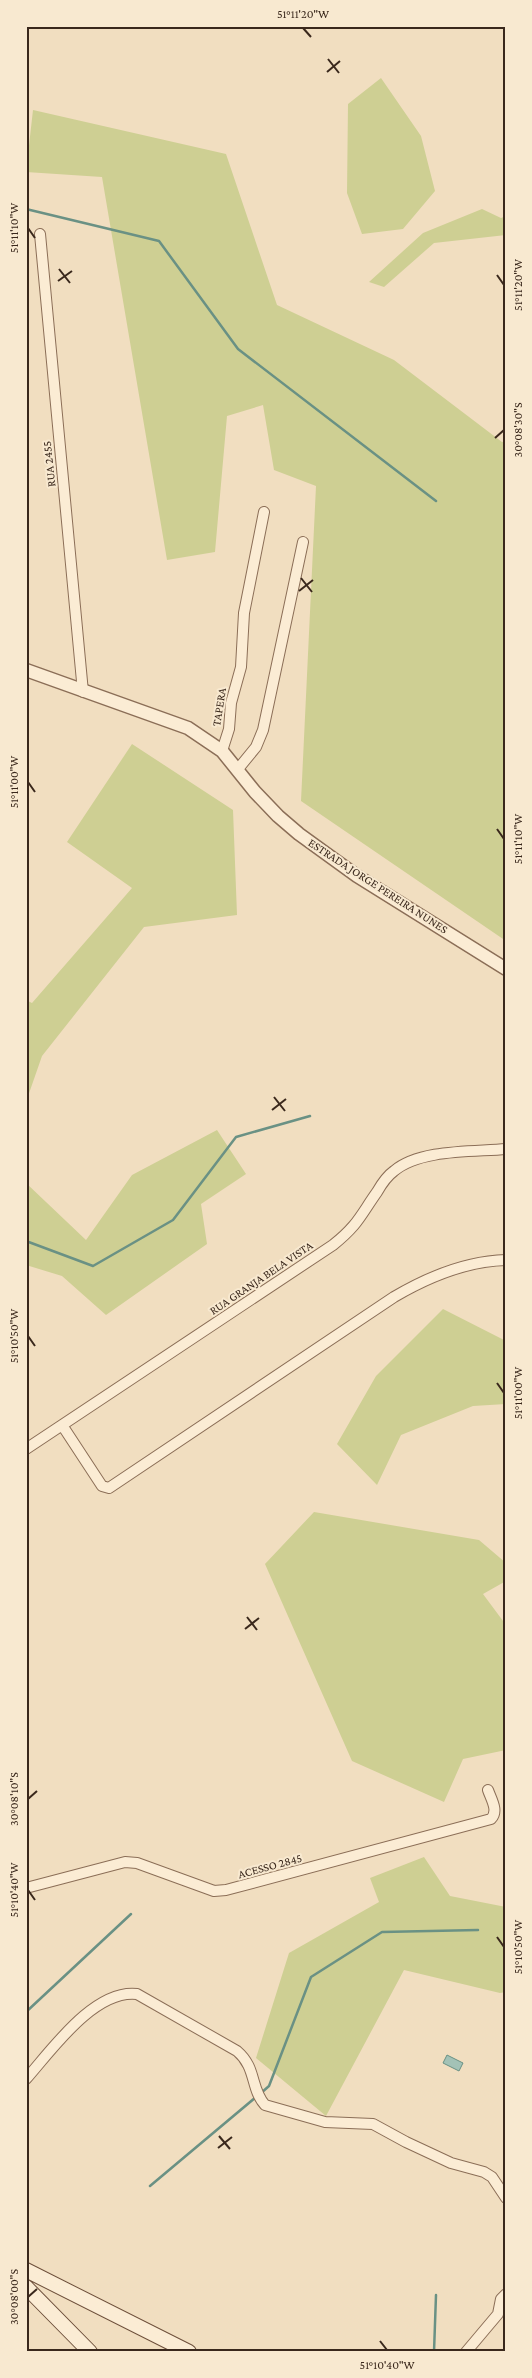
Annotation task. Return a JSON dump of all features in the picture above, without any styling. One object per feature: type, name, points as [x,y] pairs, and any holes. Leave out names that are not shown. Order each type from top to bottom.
[{"type":"main road","points":[[26,2270],[189,2352]]},
{"type":"main road","points":[[26,2287],[90,2352]]},
{"type":"main road","points":[[45,2307],[58,2294],[66,2290]]},
{"type":"street","name":"RUA 2455","points":[[40,234],[83,692]]},
{"type":"street","name":"TAPERA","points":[[222,752],[229,729],[231,703],[241,666],[244,612],[264,512]]},
{"type":"street","points":[[238,769],[256,747],[263,730],[303,542]]},
{"type":"street","name":"ESTRADA JORGE PEREIRA NUNES","points":[[26,670],[188,728],[222,752],[278,816],[299,834],[357,876],[506,969]]},
{"type":"street","name":"RUA GRANJA BELA VISTA","points":[[26,1450],[333,1245],[356,1225],[376,1192],[393,1172],[404,1164],[421,1158],[450,1153],[506,1149]]},
{"type":"street","points":[[62,1425],[102,1486],[109,1488],[401,1292],[422,1280],[452,1270],[506,1260]]},
{"type":"street","name":"ACESSO 2845","points":[[26,1888],[125,1862],[137,1863],[214,1892],[226,1890],[491,1819],[495,1810],[488,1790]]},
{"type":"street","points":[[26,2080],[70,2028],[94,2009],[115,1996],[126,1993],[137,1994],[238,2051],[251,2068],[256,2090],[265,2105],[325,2122],[373,2124],[451,2163],[484,2172],[492,2177],[506,2198]]},
{"type":"street","points":[[466,2352],[498,2314],[501,2299],[506,2294]]},
{"type":"green space","points":[[381,78],[421,136],[435,191],[403,229],[362,234],[347,193],[348,104]]},
{"type":"green space","points":[[33,110],[226,154],[277,305],[394,360],[502,442],[506,441],[506,941],[301,801],[316,486],[274,470],[263,405],[227,416],[215,552],[167,560],[102,177],[26,172]]},
{"type":"green space","points":[[482,209],[501,218],[506,216],[506,235],[434,243],[384,287],[369,282],[423,233]]},
{"type":"green space","points":[[132,744],[233,810],[237,915],[144,927],[42,1056],[26,1102],[26,1000],[32,1003],[132,888],[67,842]]},
{"type":"green space","points":[[217,1130],[246,1174],[201,1204],[207,1244],[106,1315],[62,1276],[26,1265],[26,1183],[86,1240],[132,1175]]},
{"type":"green space","points":[[443,1309],[506,1341],[506,1404],[473,1406],[401,1435],[377,1485],[337,1444],[376,1376]]},
{"type":"green space","points":[[314,1512],[479,1540],[506,1563],[506,1581],[483,1594],[506,1625],[506,1750],[463,1759],[444,1802],[352,1761],[265,1564]]},
{"type":"green space","points":[[424,1857],[450,1896],[506,1907],[506,1992],[500,1993],[404,1970],[326,2116],[256,2058],[289,1953],[379,1902],[370,1878]]},
{"type":"shaded area","points":[[447,2055],[463,2063],[459,2071],[443,2063]]},
{"type":"waterway","points":[[26,209],[159,241],[238,349],[436,501]]},
{"type":"waterway","points":[[26,1241],[93,1266],[173,1220],[236,1137],[310,1116]]},
{"type":"waterway","points":[[26,2012],[131,1914]]},
{"type":"waterway","points":[[260,2094],[269,2086],[311,1977],[382,1932],[478,1930]]},
{"type":"waterway","points":[[150,2186],[256,2097]]},
{"type":"waterway","points":[[434,2352],[436,2295]]}]
